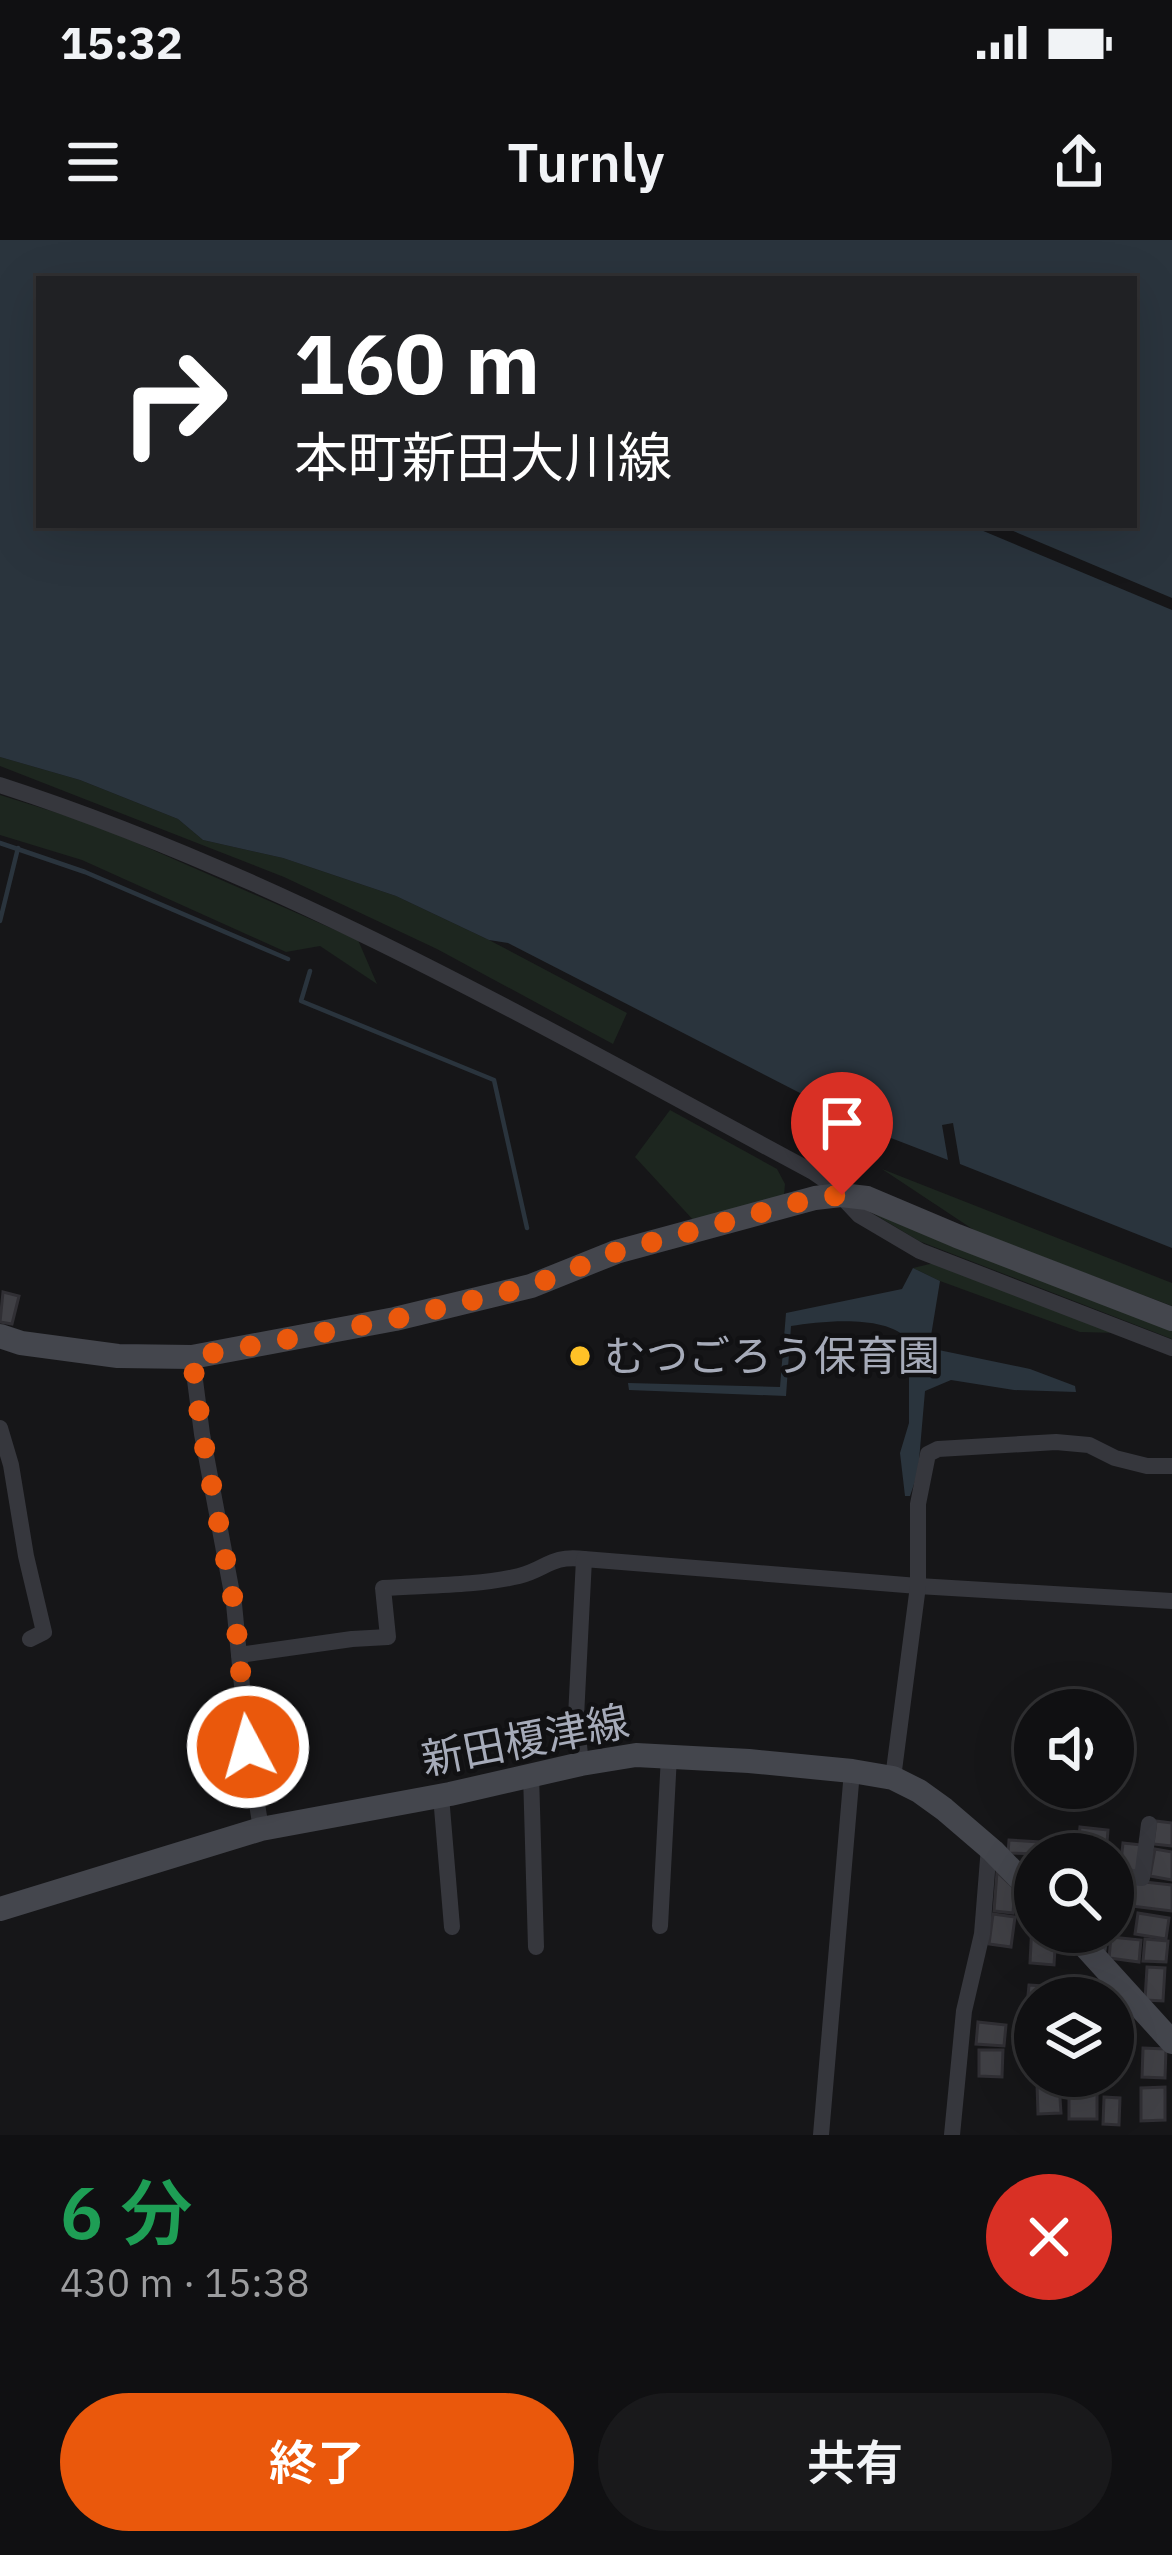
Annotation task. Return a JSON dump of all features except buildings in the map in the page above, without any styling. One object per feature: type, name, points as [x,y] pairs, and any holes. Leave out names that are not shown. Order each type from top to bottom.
[{"type":"main road","points":[[4,1342],[118,1356],[192,1357],[463,1303],[531,1286],[616,1252],[814,1198],[842,1195],[867,1198],[1172,1319]]},
{"type":"main road","name":"新田榎津線","points":[[0,1909],[261,1829],[636,1755],[893,1778],[944,1809],[1014,1873]]},
{"type":"main road","points":[[1091,1953],[1172,2042]]},
{"type":"street","points":[[0,785],[171,846],[367,934],[813,1172],[859,1215],[920,1251],[1172,1348]]},
{"type":"street","points":[[192,1357],[234,1604],[261,1829]]},
{"type":"street","points":[[0,1428],[44,1632],[30,1639]]},
{"type":"street","points":[[893,1778],[918,1586],[918,1504],[928,1454],[938,1449],[1056,1442],[1089,1444],[1115,1458],[1147,1466],[1172,1466]]},
{"type":"street","points":[[239,1654],[388,1637],[382,1588],[523,1575],[551,1560],[570,1557],[1172,1601]]},
{"type":"street","points":[[581,1764],[576,1717],[584,1559]]},
{"type":"street","points":[[660,1926],[669,1756]]},
{"type":"street","points":[[820,2135],[852,1771]]},
{"type":"street","points":[[531,1774],[536,1947]]},
{"type":"street","points":[[441,1796],[452,1928]]},
{"type":"street","points":[[1134,1877],[1142,1878],[1149,1824]]},
{"type":"street","points":[[952,2135],[964,2011],[982,1934],[989,1847]]},
{"type":"street","points":[[1097,1960],[1098,1953]]},
{"type":"shaded area","points":[[0,240],[1172,240],[1172,1248],[960,1164],[953,1123],[942,1125],[948,1160],[878,1133],[508,943],[489,940],[396,896],[283,858],[203,840],[178,819],[80,780],[0,757]]},
{"type":"shaded area","points":[[0,757],[80,780],[178,819],[203,840],[283,858],[396,896],[627,1013],[613,1044],[437,949],[284,877],[0,766]]},
{"type":"shaded area","points":[[0,795],[96,825],[358,940],[377,984],[320,946],[286,952],[82,860],[0,835]]},
{"type":"shaded area","points":[[670,1110],[777,1169],[785,1184],[784,1195],[696,1223],[635,1157]]},
{"type":"shaded area","points":[[882,1169],[1172,1283],[1172,1306],[977,1232]]},
{"type":"shaded area","points":[[864,1208],[1172,1326],[1172,1339],[919,1241]]},
{"type":"shaded area","points":[[934,1263],[1118,1333],[1080,1332],[913,1268]]},
{"type":"shaded area","points":[[913,1268],[940,1281],[929,1348],[1030,1369],[1075,1386],[1076,1392],[1014,1390],[951,1380],[925,1391],[918,1472],[910,1496],[905,1496],[900,1453],[909,1423],[909,1340],[885,1326],[853,1321],[791,1326],[786,1396],[629,1390],[628,1383],[780,1387],[786,1313],[902,1289]]},
{"type":"pier","points":[[976,528],[1006,528],[1172,598],[1172,610]]},
{"type":"waterway","points":[[0,843],[85,872],[288,959]]},
{"type":"waterway","points":[[0,921],[18,848]]},
{"type":"waterway","points":[[310,971],[301,1001],[494,1080],[527,1228]]},
{"type":"place","name":"むつごろう保育園","points":[[580,1356]]},
{"type":"route","points":[[248,1747],[234,1604],[192,1357],[395,1319],[531,1286],[616,1252],[814,1198],[842,1195]]}]
